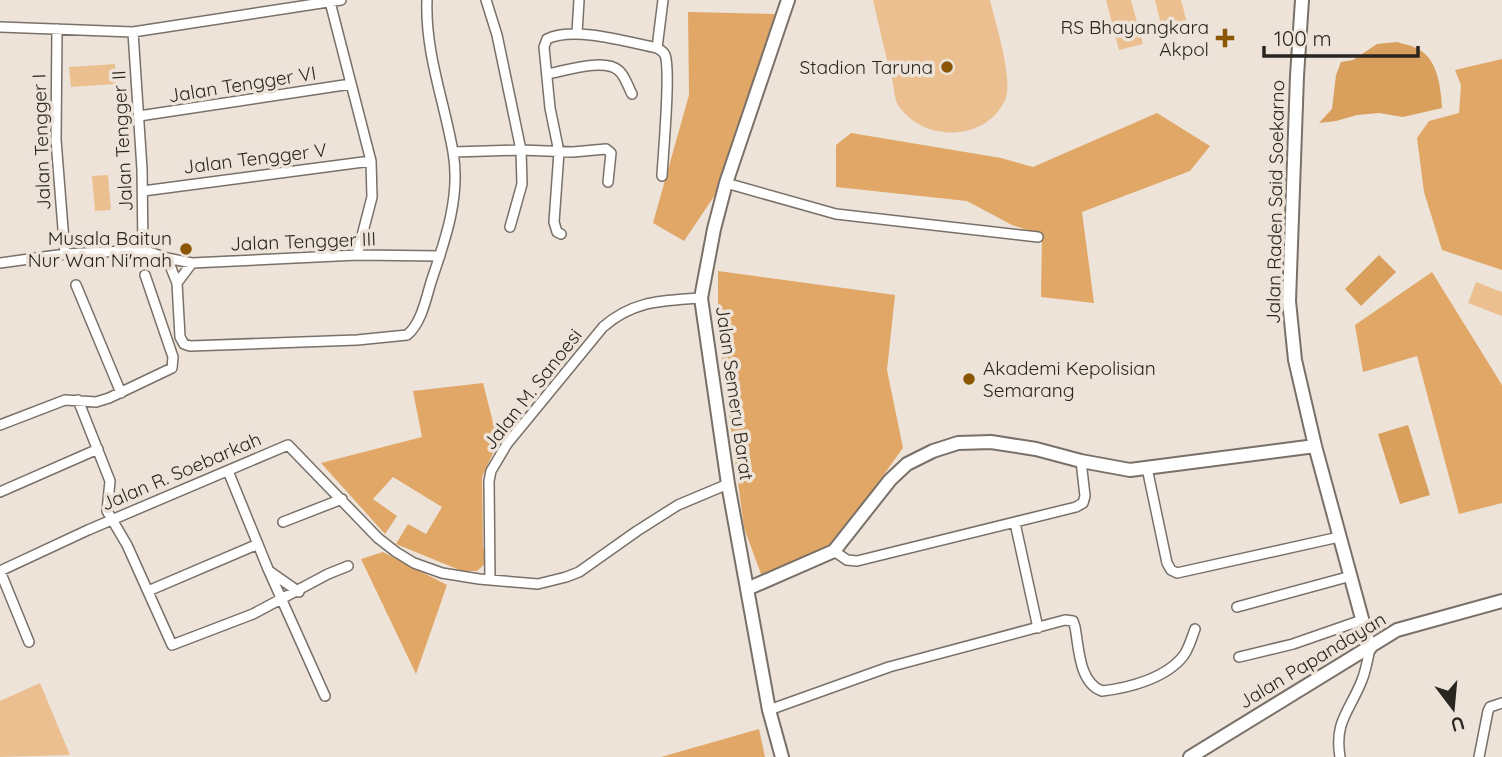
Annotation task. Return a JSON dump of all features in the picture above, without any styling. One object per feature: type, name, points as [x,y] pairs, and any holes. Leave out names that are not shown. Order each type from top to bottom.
[{"type":"street","points":[[0,27],[133,32],[341,0]]},
{"type":"street","points":[[167,258],[177,283],[180,337],[184,344],[190,346],[400,337],[411,332],[416,325],[440,256],[452,214],[455,182],[453,152],[430,57],[426,23],[427,0]]},
{"type":"street","points":[[486,0],[497,35],[521,150],[522,184],[510,227]]},
{"type":"street","points":[[578,33],[579,0]]},
{"type":"street","points":[[657,48],[663,0]]},
{"type":"street","name":"Jalan Semeru Barat","points":[[782,757],[769,710],[728,484],[701,298],[726,183],[788,0]]},
{"type":"street","name":"Jalan Raden Said Soekarno","points":[[1302,0],[1289,301],[1295,360],[1315,446],[1370,648]]},
{"type":"street","points":[[330,2],[371,162],[372,197],[357,255]]},
{"type":"street","name":"Jalan Tengger I","points":[[57,29],[56,140],[65,254]]},
{"type":"street","name":"Jalan Tengger II","points":[[133,32],[143,191],[142,250]]},
{"type":"street","points":[[561,234],[557,232],[554,222],[559,152],[544,47],[547,39],[578,33],[657,48],[665,56],[667,79],[662,176]]},
{"type":"street","points":[[547,74],[595,65],[610,66],[622,74],[632,94]]},
{"type":"street","name":"Jalan Tengger VI","points":[[139,116],[351,84]]},
{"type":"street","points":[[453,152],[610,151],[608,182]]},
{"type":"street","name":"Jalan Tengger V","points":[[143,191],[371,162]]},
{"type":"street","points":[[726,183],[836,214],[1038,237]]},
{"type":"street","points":[[0,263],[65,254],[142,250]]},
{"type":"street","name":"Jalan Tengger III","points":[[142,250],[192,263],[357,255],[440,256]]},
{"type":"street","points":[[177,283],[192,263]]},
{"type":"street","points":[[0,425],[53,404],[78,400],[96,402],[166,372],[174,363],[145,275]]},
{"type":"street","points":[[76,285],[121,393]]},
{"type":"street","name":"Jalan M. Sanoesi","points":[[490,580],[489,481],[491,471],[507,444],[612,319],[643,303],[701,298]]},
{"type":"street","points":[[78,400],[110,481],[107,508],[172,645],[194,639],[281,601],[328,574],[348,566]]},
{"type":"street","points":[[747,589],[834,551],[890,480],[907,464],[933,451],[958,443],[991,442],[1036,449],[1130,470],[1315,446]]},
{"type":"street","name":"Jalan R. Soebarkah","points":[[29,642],[0,571],[288,445],[378,538],[414,563],[442,573],[490,580],[538,584],[579,572],[678,505],[728,484]]},
{"type":"street","points":[[0,492],[98,449]]},
{"type":"street","points":[[834,551],[847,559],[857,561],[1076,507],[1083,503],[1085,495],[1081,461]]},
{"type":"street","points":[[1147,468],[1167,563],[1171,570],[1177,572],[1339,537]]},
{"type":"street","points":[[228,471],[281,601],[325,696]]},
{"type":"street","points":[[282,523],[342,499]]},
{"type":"street","points":[[1015,523],[1038,628]]},
{"type":"street","points":[[148,591],[258,544]]},
{"type":"street","points":[[268,569],[299,592]]},
{"type":"street","points":[[1237,607],[1351,576]]},
{"type":"street","name":"Jalan Papandayan","points":[[1190,757],[1397,630],[1502,601]]},
{"type":"street","points":[[769,710],[889,667],[1065,620],[1073,621],[1085,676],[1095,689],[1102,691],[1125,688],[1164,672],[1184,656],[1195,629]]},
{"type":"street","points":[[1239,657],[1293,644],[1362,620]]},
{"type":"street","points":[[1340,757],[1337,737],[1341,722],[1363,678],[1370,648]]},
{"type":"street","points":[[1479,757],[1488,710],[1493,705],[1502,703]]},
{"type":"shaded area","name":"Stadion Taruna","points":[[873,0],[990,0],[1007,79],[1005,100],[996,114],[984,124],[954,132],[923,126],[909,117],[896,99]]},
{"type":"shaded area","points":[[1106,0],[1131,0],[1143,44],[1119,50]]},
{"type":"shaded area","points":[[1155,0],[1181,0],[1188,27],[1163,33]]},
{"type":"shaded area","points":[[688,12],[775,14],[715,195],[684,241],[653,223],[689,95]]},
{"type":"shaded area","points":[[1397,42],[1418,49],[1430,60],[1439,84],[1442,108],[1403,117],[1379,113],[1319,123],[1332,109],[1336,75],[1341,62],[1353,60],[1377,44]]},
{"type":"shaded area","points":[[1502,59],[1502,270],[1442,250],[1424,192],[1417,138],[1429,121],[1459,113],[1461,85],[1455,70]]},
{"type":"shaded area","points":[[115,64],[116,84],[71,87],[69,67]]},
{"type":"shaded area","points":[[1157,113],[1210,146],[1190,171],[1082,212],[1094,303],[1041,297],[1042,235],[1012,225],[967,201],[836,187],[836,145],[851,133],[1001,158],[1033,167]]},
{"type":"shaded area","points":[[108,175],[111,210],[95,211],[92,176]]},
{"type":"shaded area","points":[[1379,255],[1396,272],[1361,306],[1345,289]]},
{"type":"shaded area","points":[[718,271],[895,295],[887,370],[903,448],[831,548],[761,574],[744,528],[718,329]]},
{"type":"shaded area","points":[[1432,272],[1502,385],[1502,503],[1459,514],[1417,356],[1363,372],[1355,325]]},
{"type":"shaded area","points":[[1476,282],[1502,292],[1502,316],[1468,303]]},
{"type":"shaded area","points":[[483,383],[498,442],[482,477],[483,547],[488,561],[477,571],[462,571],[396,544],[408,524],[426,534],[442,507],[393,477],[373,499],[397,516],[385,534],[321,463],[422,437],[413,391]]},
{"type":"shaded area","points":[[1408,425],[1430,495],[1400,504],[1378,434]]},
{"type":"shaded area","points":[[383,552],[447,585],[416,674],[361,559]]},
{"type":"shaded area","points":[[40,683],[70,755],[0,757],[0,701]]},
{"type":"shaded area","points":[[759,729],[765,757],[661,757]]},
{"type":"place","name":"RS Bhayangkara Akpol","points":[[1225,38]]},
{"type":"place","name":"Stadion Taruna","points":[[947,67]]},
{"type":"place","name":"Musala Baitun Nur Wan Ni'mah","points":[[186,249]]},
{"type":"place","name":"Akademi Kepolisian Semarang","points":[[969,379]]}]
